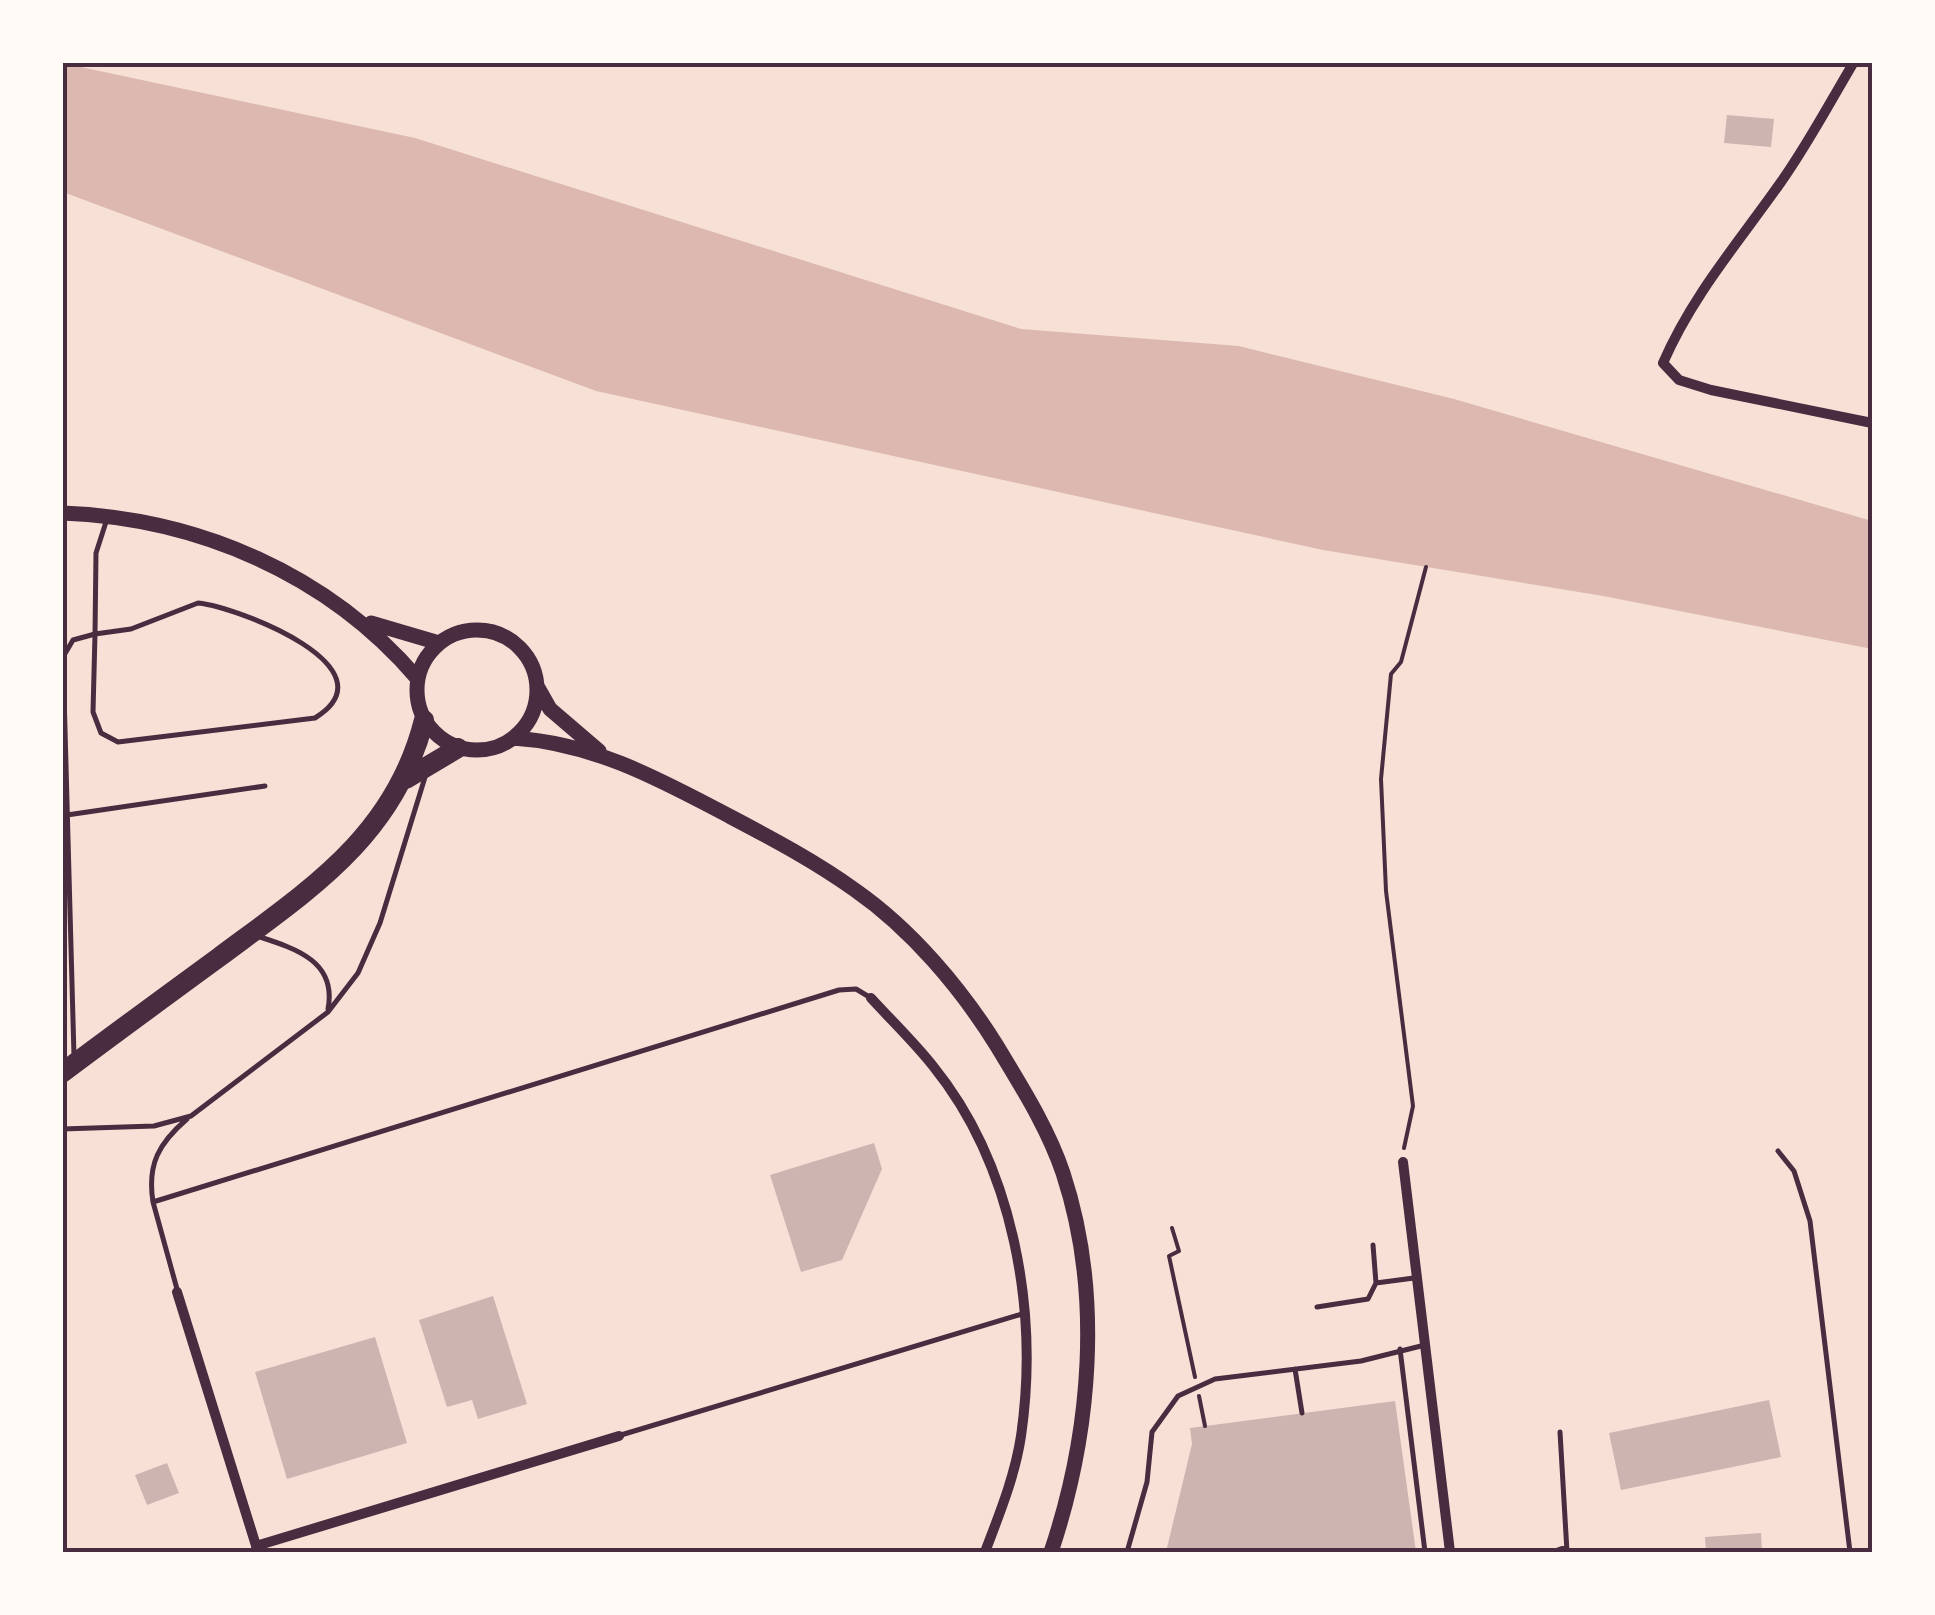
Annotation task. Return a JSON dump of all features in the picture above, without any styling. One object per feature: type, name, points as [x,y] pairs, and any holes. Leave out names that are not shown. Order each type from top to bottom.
[{"type":"highway","points":[[68,1068],[329,875],[368,833],[404,780],[424,720]]},
{"type":"highway","points":[[404,780],[458,748]]},
{"type":"main road","points":[[62,512],[108,514],[152,522],[245,551],[364,621],[440,643]]},
{"type":"main road","points":[[364,621],[418,678],[424,720],[433,732],[458,748],[478,750],[513,738],[554,740],[602,754],[770,838],[857,891],[914,940],[974,1009],[1028,1096],[1063,1172],[1082,1255],[1088,1345],[1080,1439],[1050,1552]]},
{"type":"main road","points":[[418,678],[440,643],[456,634],[492,632],[523,652],[550,709],[602,754]]},
{"type":"main road","points":[[513,738],[527,724],[537,686]]},
{"type":"street","points":[[1854,62],[1782,181],[1721,259],[1678,328],[1663,362],[1679,380],[1711,390],[1872,424]]},
{"type":"street","points":[[871,998],[935,1068],[972,1130],[997,1185],[1018,1254],[1027,1373],[1021,1438],[985,1552]]},
{"type":"street","points":[[1403,1162],[1450,1552]]},
{"type":"street","points":[[178,1292],[257,1549],[619,1436]]},
{"type":"lane","points":[[68,1068],[64,658],[74,640],[94,634],[131,629],[198,603],[218,605],[296,639],[324,658],[336,676],[338,694],[330,708],[315,718],[118,742],[101,732],[93,712],[94,634],[96,553],[108,514]]},
{"type":"lane","points":[[178,1292],[153,1202],[149,1178],[155,1156],[167,1136],[190,1116],[328,1012],[358,972],[380,923],[430,763]]},
{"type":"lane","points":[[68,815],[264,786]]},
{"type":"lane","points":[[250,934],[298,950],[318,963],[331,994],[328,1012]]},
{"type":"lane","points":[[153,1202],[839,990],[856,990],[871,998]]},
{"type":"lane","points":[[62,1129],[154,1126],[190,1116]]},
{"type":"lane","points":[[1778,1151],[1794,1170],[1810,1220],[1850,1552]]},
{"type":"lane","points":[[1317,1307],[1368,1299],[1376,1282],[1373,1245]]},
{"type":"lane","points":[[1376,1282],[1417,1278]]},
{"type":"lane","points":[[619,1436],[1024,1313]]},
{"type":"lane","points":[[1128,1552],[1147,1482],[1152,1432],[1178,1396],[1197,1385],[1361,1360],[1425,1345]]},
{"type":"lane","points":[[1400,1349],[1425,1552]]},
{"type":"lane","points":[[1295,1369],[1302,1413]]},
{"type":"lane","points":[[1552,1552],[1566,1550],[1560,1432]]},
{"type":"path","points":[[1403,1162],[1413,1106],[1386,891],[1381,779],[1391,674],[1400,662],[1426,567]]},
{"type":"path","points":[[1172,1228],[1179,1251],[1169,1256],[1205,1426]]},
{"type":"shaded area","points":[[62,63],[415,138],[1021,329],[1239,346],[1454,399],[1872,521],[1872,649],[1603,596],[1323,550],[596,391],[63,192]]},
{"type":"building","points":[[1727,115],[1774,119],[1771,147],[1724,143]]},
{"type":"building","points":[[874,1143],[882,1169],[842,1260],[801,1272],[770,1175]]},
{"type":"building","points":[[493,1296],[527,1404],[478,1419],[472,1400],[447,1407],[419,1320]]},
{"type":"building","points":[[375,1337],[407,1443],[287,1479],[255,1372]]},
{"type":"building","points":[[1769,1400],[1781,1457],[1621,1490],[1609,1433]]},
{"type":"building","points":[[1395,1401],[1416,1552],[1166,1552],[1192,1444],[1190,1428]]},
{"type":"building","points":[[167,1463],[179,1493],[147,1505],[135,1475]]},
{"type":"building","points":[[1761,1533],[1762,1552],[1706,1552],[1705,1537]]}]
